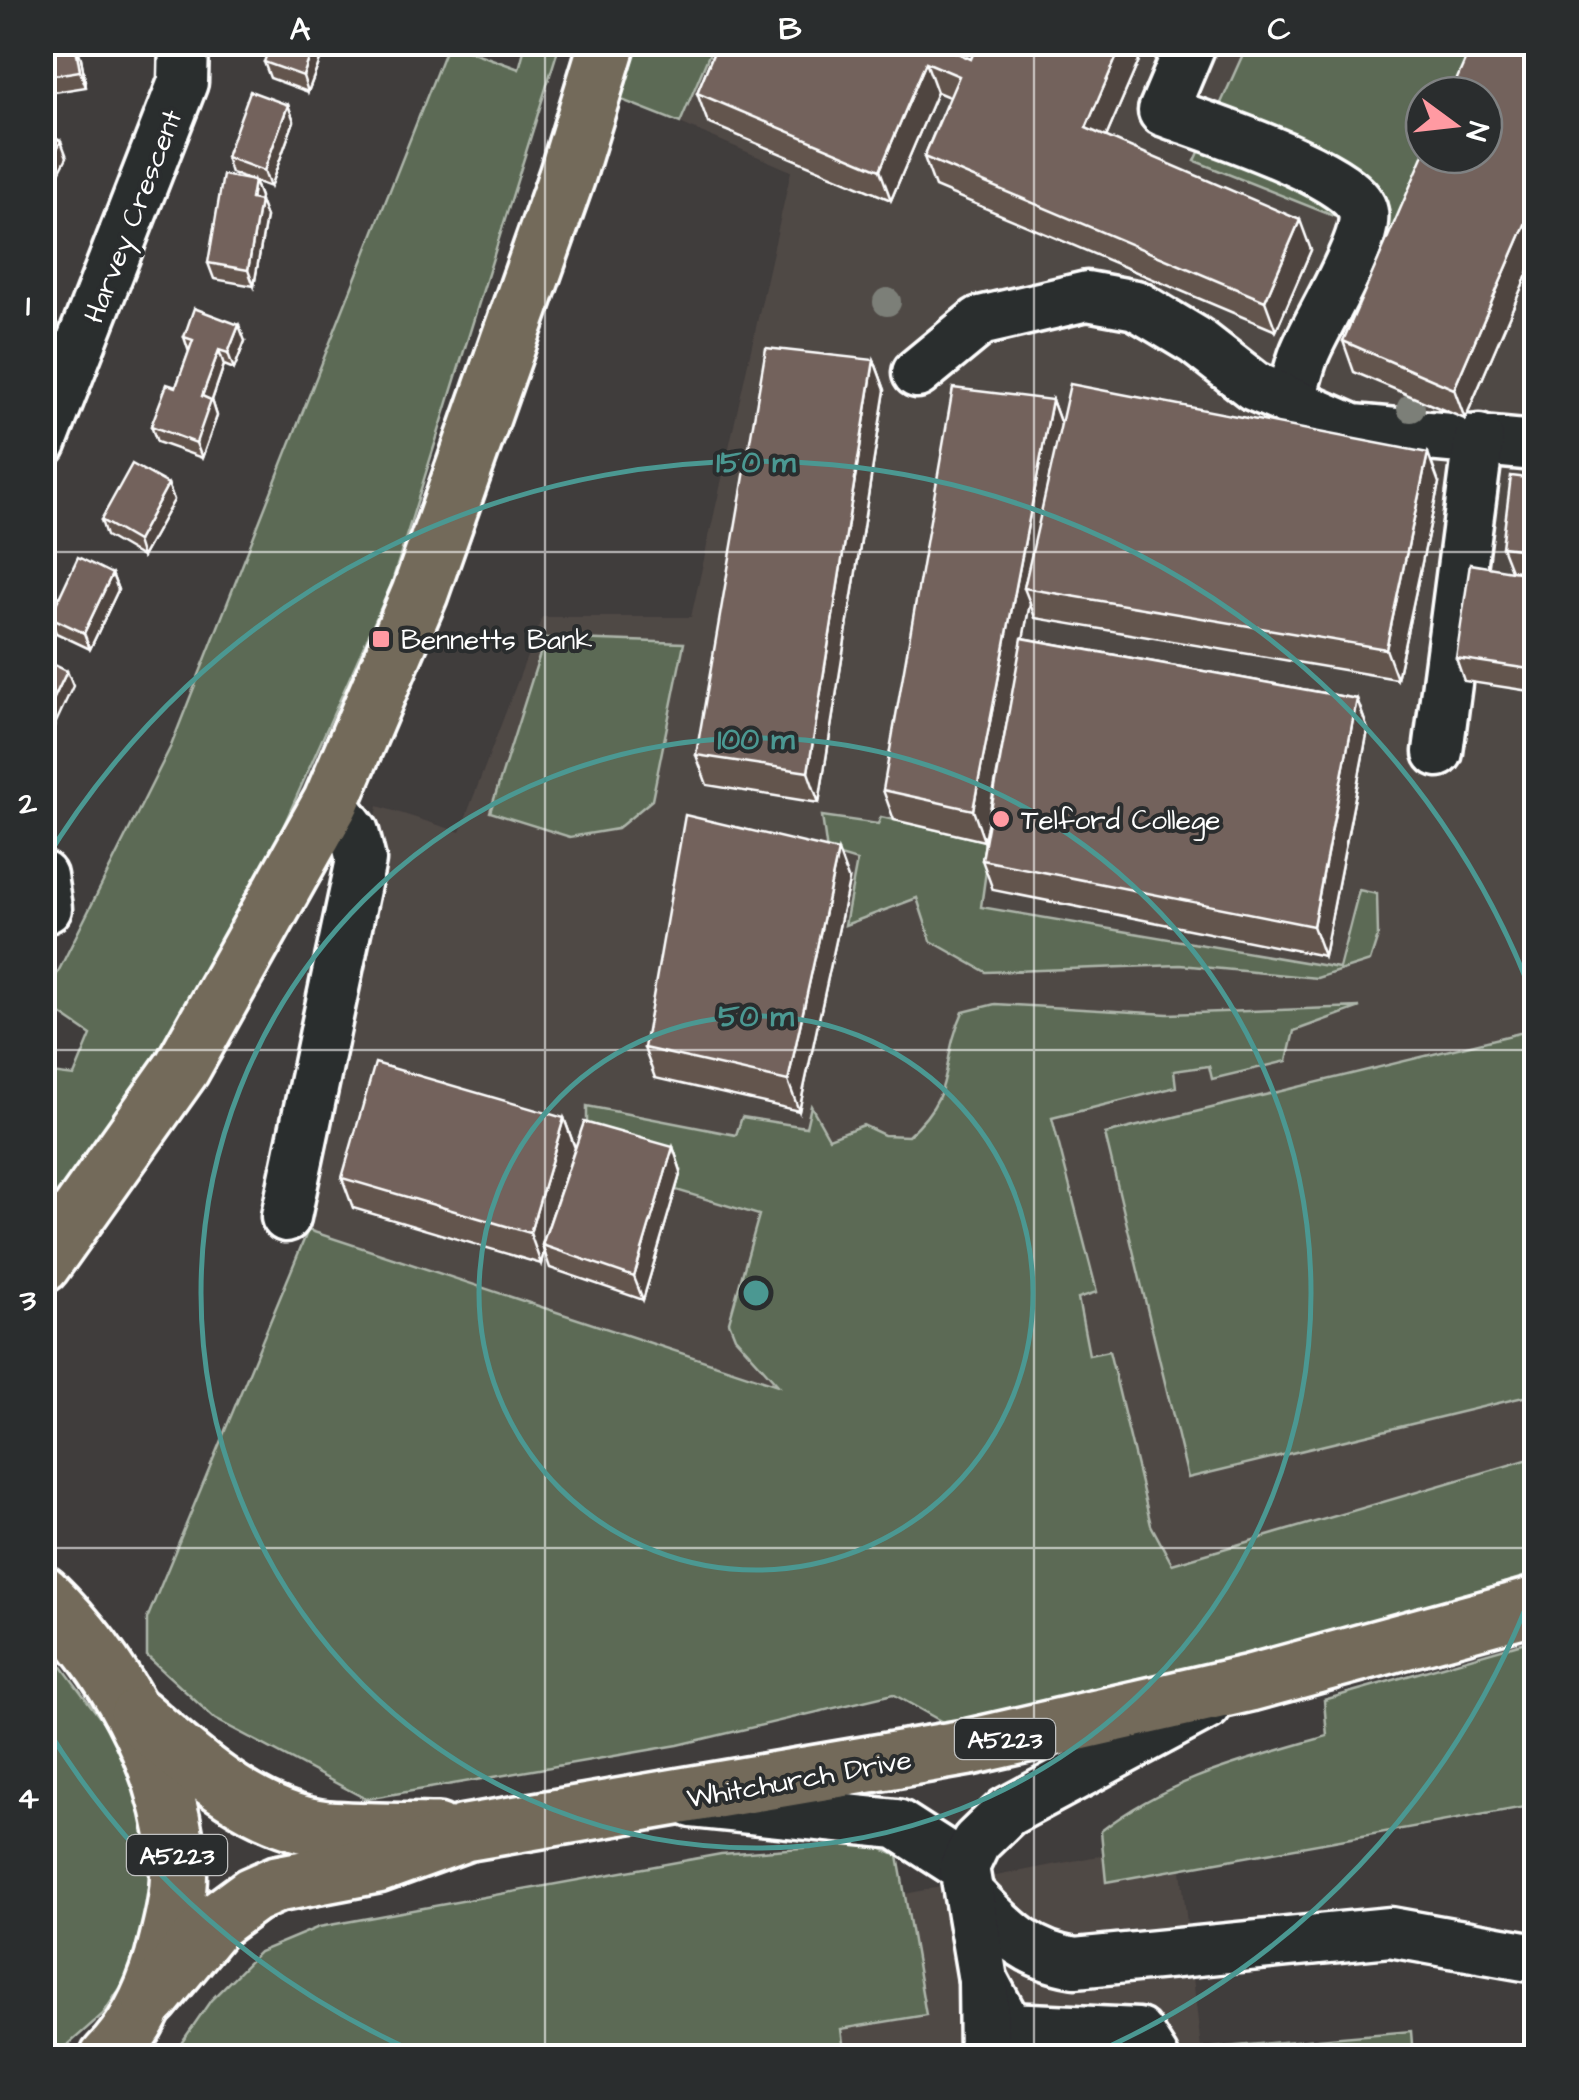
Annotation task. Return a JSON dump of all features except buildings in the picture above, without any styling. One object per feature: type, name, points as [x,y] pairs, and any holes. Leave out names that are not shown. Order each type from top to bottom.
[{"type":"main road","points":[[42,1264],[182,1068],[330,802],[420,593],[566,176],[608,42]]},
{"type":"main road","name":"A5223","points":[[42,1593],[136,1714],[169,1809],[178,1864],[169,1938],[151,1999],[108,2058]]},
{"type":"main road","name":"Whitchurch Drive","points":[[151,1999],[214,1923],[252,1895],[277,1884],[377,1865],[465,1833],[970,1747],[1250,1683],[1536,1604]]},
{"type":"main road","name":"Whitchurch Drive","points":[[136,1714],[196,1767],[269,1812],[298,1823],[328,1828],[465,1833]]},
{"type":"street","name":"Harvey Crescent","points":[[42,442],[183,82],[184,42]]},
{"type":"street","points":[[1192,42],[1163,111],[1326,176],[1356,196],[1364,214],[1356,242],[1304,354],[1290,404]]},
{"type":"street","points":[[917,373],[980,321],[1087,296],[1136,306],[1196,340],[1254,386],[1353,429],[1536,446]]},
{"type":"street","points":[[1438,752],[1479,438]]},
{"type":"street","points":[[286,1216],[361,860],[354,832],[330,802]]},
{"type":"street","points":[[984,2058],[983,1980],[967,1881],[976,1842],[1007,1812],[1250,1683]]},
{"type":"street","points":[[674,1800],[897,1824],[967,1881],[1029,1950],[1041,1958],[1075,1963],[1390,1932],[1536,1958]]},
{"type":"street","points":[[983,1980],[1008,2028],[1138,2033],[1154,2058]]},
{"type":"shaded area","name":"Telford College","points":[[714,43],[1536,43],[1536,1457],[1095,1587],[780,1386],[309,1230],[378,806],[460,832],[542,617],[691,617],[791,171],[680,123]]},
{"type":"shaded area","points":[[1103,1855],[1106,1882],[1181,1870],[1202,2057],[845,2057],[841,2029],[926,2015],[905,1894]]},
{"type":"green space","points":[[448,43],[519,69],[526,43],[560,43],[391,585],[271,854],[154,1058],[43,1226],[43,1072],[74,1076],[91,1035],[43,1002],[171,746]]},
{"type":"green space","points":[[621,43],[714,43],[680,123],[604,93]]},
{"type":"green space","points":[[1248,43],[1496,43],[1482,75],[1404,75],[1404,175],[1421,175],[1409,246],[1195,161]]},
{"type":"green space","points":[[545,638],[684,643],[652,800],[617,829],[570,837],[490,812]]},
{"type":"green space","points":[[822,816],[878,824],[881,817],[990,842],[981,907],[1339,968],[1359,890],[1377,894],[1378,936],[1370,961],[1317,978],[1180,965],[986,972],[931,941],[917,898],[845,925],[857,861],[827,852]]},
{"type":"green space","points":[[995,1004],[1168,1014],[1360,1007],[1294,1031],[1287,1061],[1212,1079],[1209,1066],[1174,1071],[1176,1087],[1052,1118],[1097,1292],[1078,1298],[1089,1355],[1109,1351],[1151,1525],[1172,1564],[1536,1457],[1536,1573],[1305,1645],[953,1728],[893,1694],[678,1745],[366,1799],[215,1719],[147,1656],[147,1619],[308,1230],[778,1385],[735,1337],[729,1322],[759,1215],[676,1190],[681,1170],[587,1125],[587,1106],[736,1135],[742,1117],[806,1127],[811,1106],[829,1138],[863,1125],[884,1135],[908,1136],[935,1105],[963,1012]]},
{"type":"green space","points":[[1536,1029],[1536,1394],[1188,1478],[1105,1134]]},
{"type":"green space","points":[[1536,1639],[1536,1805],[1106,1882],[1101,1831],[1181,1784],[1327,1736],[1324,1700]]},
{"type":"green space","points":[[54,1656],[130,1758],[151,1834],[153,1895],[134,1967],[103,2014],[53,2058],[42,2057],[42,1666]]},
{"type":"green space","points":[[869,1843],[898,1856],[926,2015],[841,2029],[845,2057],[171,2058],[211,2000],[259,1952],[319,1927],[721,1854]]},
{"type":"green space","points":[[1411,2031],[1413,2057],[1202,2058],[1200,2049]]},
{"type":"place","name":"Bennetts Bank","points":[[381,639]]},
{"type":"place","name":"Telford College","points":[[1001,819]]}]
